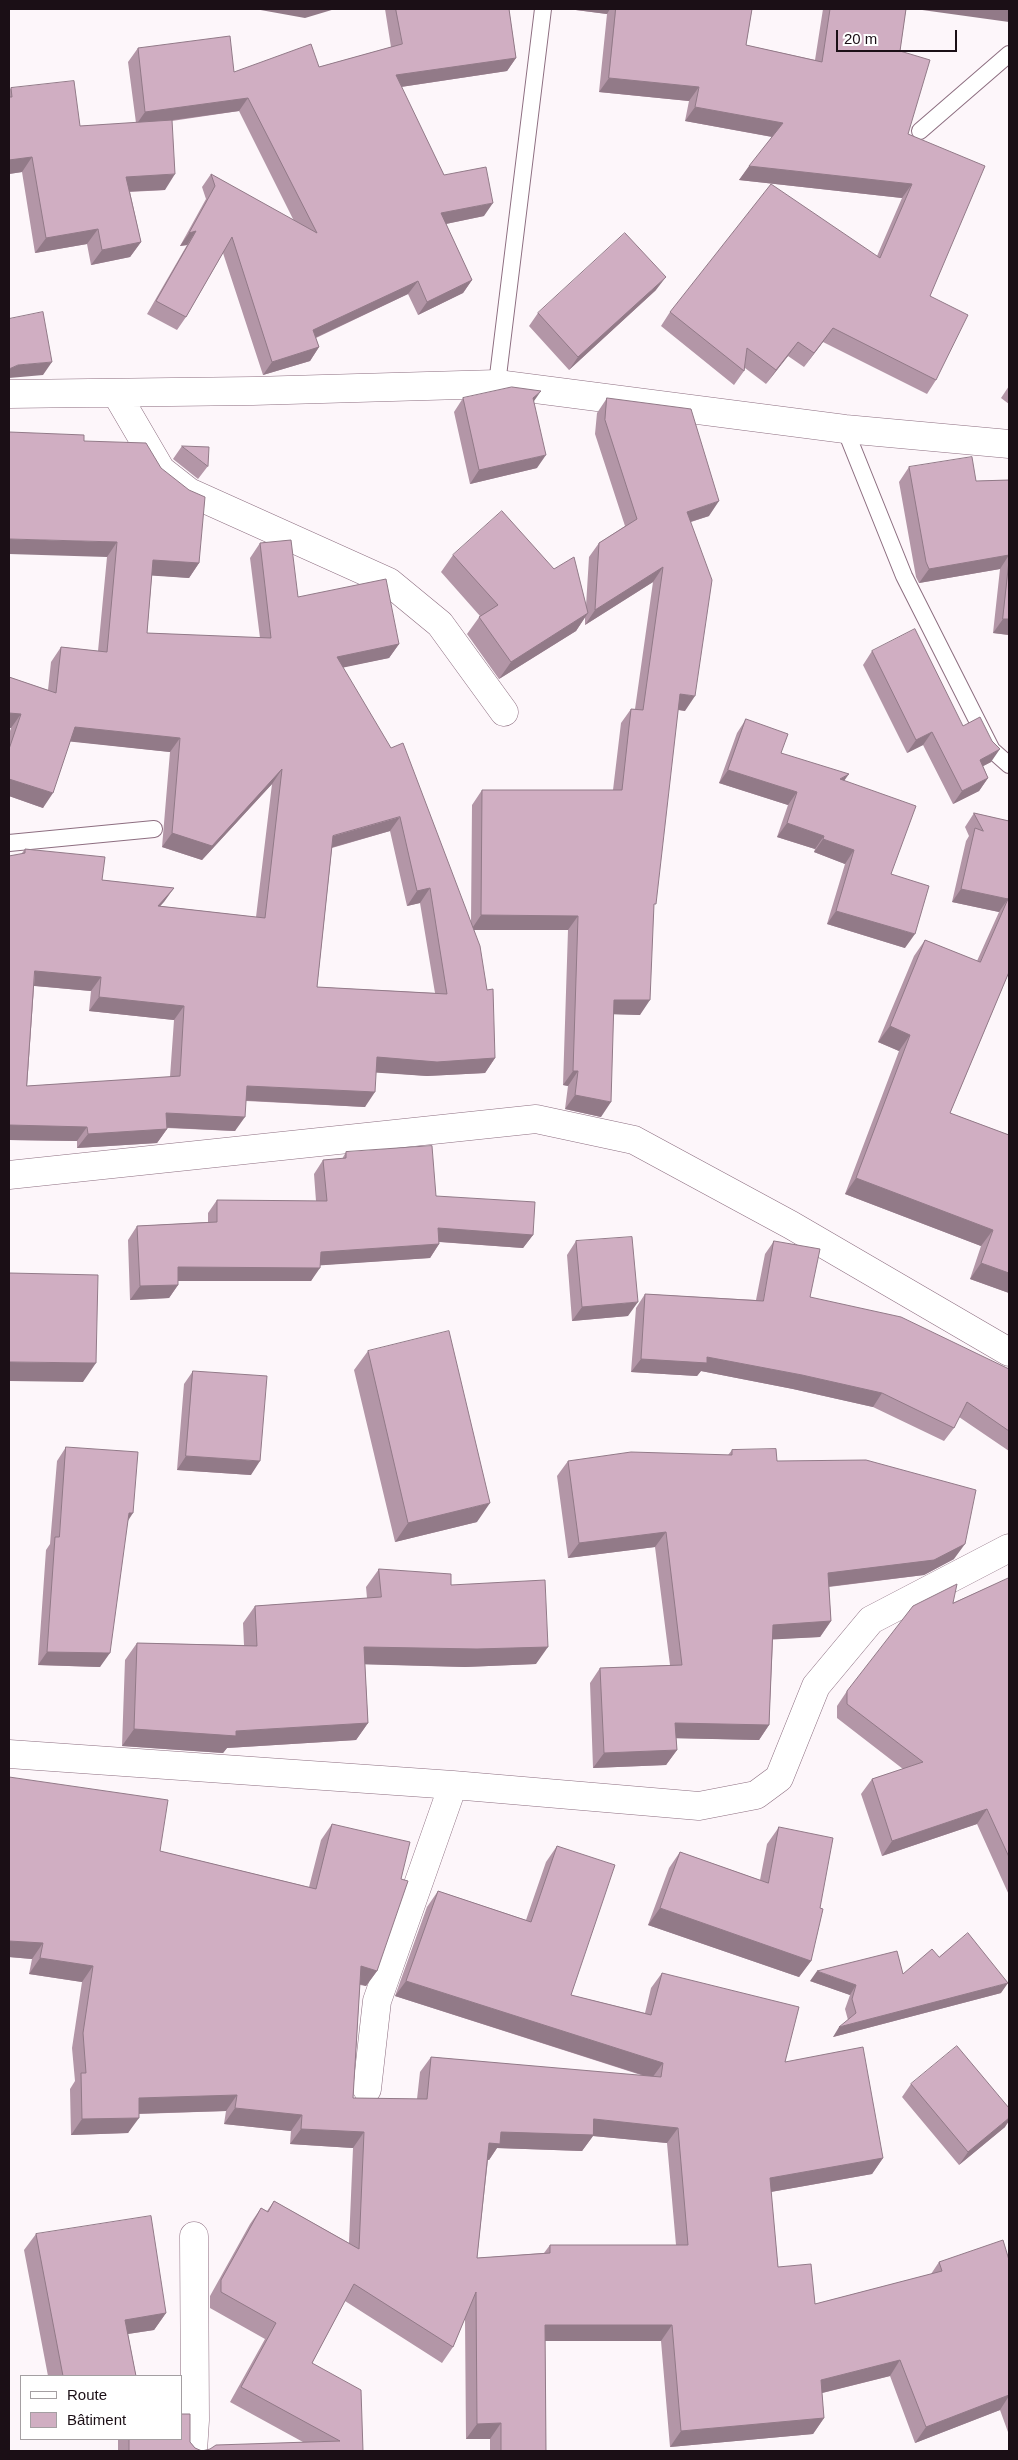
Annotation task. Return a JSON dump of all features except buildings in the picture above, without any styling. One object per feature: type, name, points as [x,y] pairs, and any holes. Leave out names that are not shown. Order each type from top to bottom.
[{"type":"street","points":[[9,394],[497,384],[845,429],[1009,444]]},
{"type":"street","points":[[116,392],[161,470],[189,492],[389,582],[440,624],[504,712]]},
{"type":"street","points":[[9,1175],[536,1119],[634,1140],[791,1225],[1009,1352]]},
{"type":"street","points":[[9,1754],[453,1785],[699,1806],[756,1795],[779,1778],[816,1686],[871,1620],[1009,1548]]},
{"type":"street","points":[[367,2089],[377,2001],[453,1785]]},
{"type":"street","points":[[193,2451],[195,2410],[194,2236]]},
{"type":"lane","points":[[497,384],[542,9]]},
{"type":"lane","points":[[920,131],[1009,54]]},
{"type":"lane","points":[[845,429],[904,576],[992,750],[1009,765]]},
{"type":"lane","points":[[9,843],[154,829]]}]
